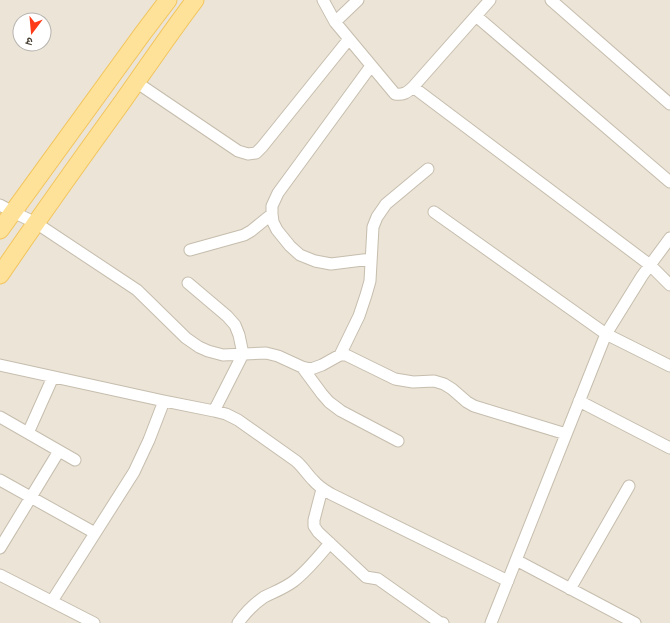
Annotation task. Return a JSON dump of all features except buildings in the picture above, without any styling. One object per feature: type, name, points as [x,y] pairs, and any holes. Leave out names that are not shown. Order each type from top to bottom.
[{"type":"main road","points":[[0,230],[6,208],[168,0]]},
{"type":"main road","points":[[0,275],[136,82],[191,1]]},
{"type":"street","points":[[322,0],[335,22],[394,94],[401,95],[408,93],[490,0]]},
{"type":"street","points":[[335,22],[358,0]]},
{"type":"street","points":[[551,0],[670,104]]},
{"type":"street","points":[[476,16],[670,182]]},
{"type":"street","points":[[136,82],[238,151],[248,154],[256,153],[349,39]]},
{"type":"street","points":[[371,66],[278,193],[272,206],[273,222],[277,230],[290,246],[300,255],[315,261],[331,264],[371,259]]},
{"type":"street","points":[[413,87],[650,266],[670,285]]},
{"type":"street","points":[[340,355],[359,316],[370,281],[373,227],[377,217],[386,204],[428,169]]},
{"type":"street","points":[[6,208],[36,223],[137,290],[186,338],[208,351],[222,355],[266,353],[311,369],[340,355],[346,355],[399,380],[413,382],[434,381],[444,384],[474,406],[566,434]]},
{"type":"street","points":[[434,212],[606,334],[670,366]]},
{"type":"street","points":[[190,250],[244,235],[272,214]]},
{"type":"street","points":[[491,623],[606,334],[670,238]]},
{"type":"street","points":[[188,283],[227,316],[235,326],[243,354],[214,411]]},
{"type":"street","points":[[0,366],[226,414],[238,420],[296,460],[314,482],[331,494],[508,581]]},
{"type":"street","points":[[302,367],[329,402],[341,411],[398,441]]},
{"type":"street","points":[[28,433],[53,377]]},
{"type":"street","points":[[52,601],[134,472],[149,440],[164,401]]},
{"type":"street","points":[[579,401],[670,448]]},
{"type":"street","points":[[0,417],[75,460]]},
{"type":"street","points":[[0,548],[59,451]]},
{"type":"street","points":[[0,480],[95,533]]},
{"type":"street","points":[[570,589],[629,486]]},
{"type":"street","points":[[322,488],[314,520],[314,526],[318,532],[366,577],[378,579],[439,622],[443,623]]},
{"type":"street","points":[[238,623],[244,614],[264,598],[293,582],[330,543]]},
{"type":"street","points":[[516,560],[635,623]]},
{"type":"street","points":[[0,575],[94,623]]},
{"type":"shaded area","points":[[0,0],[670,0],[670,623],[0,623]]}]
